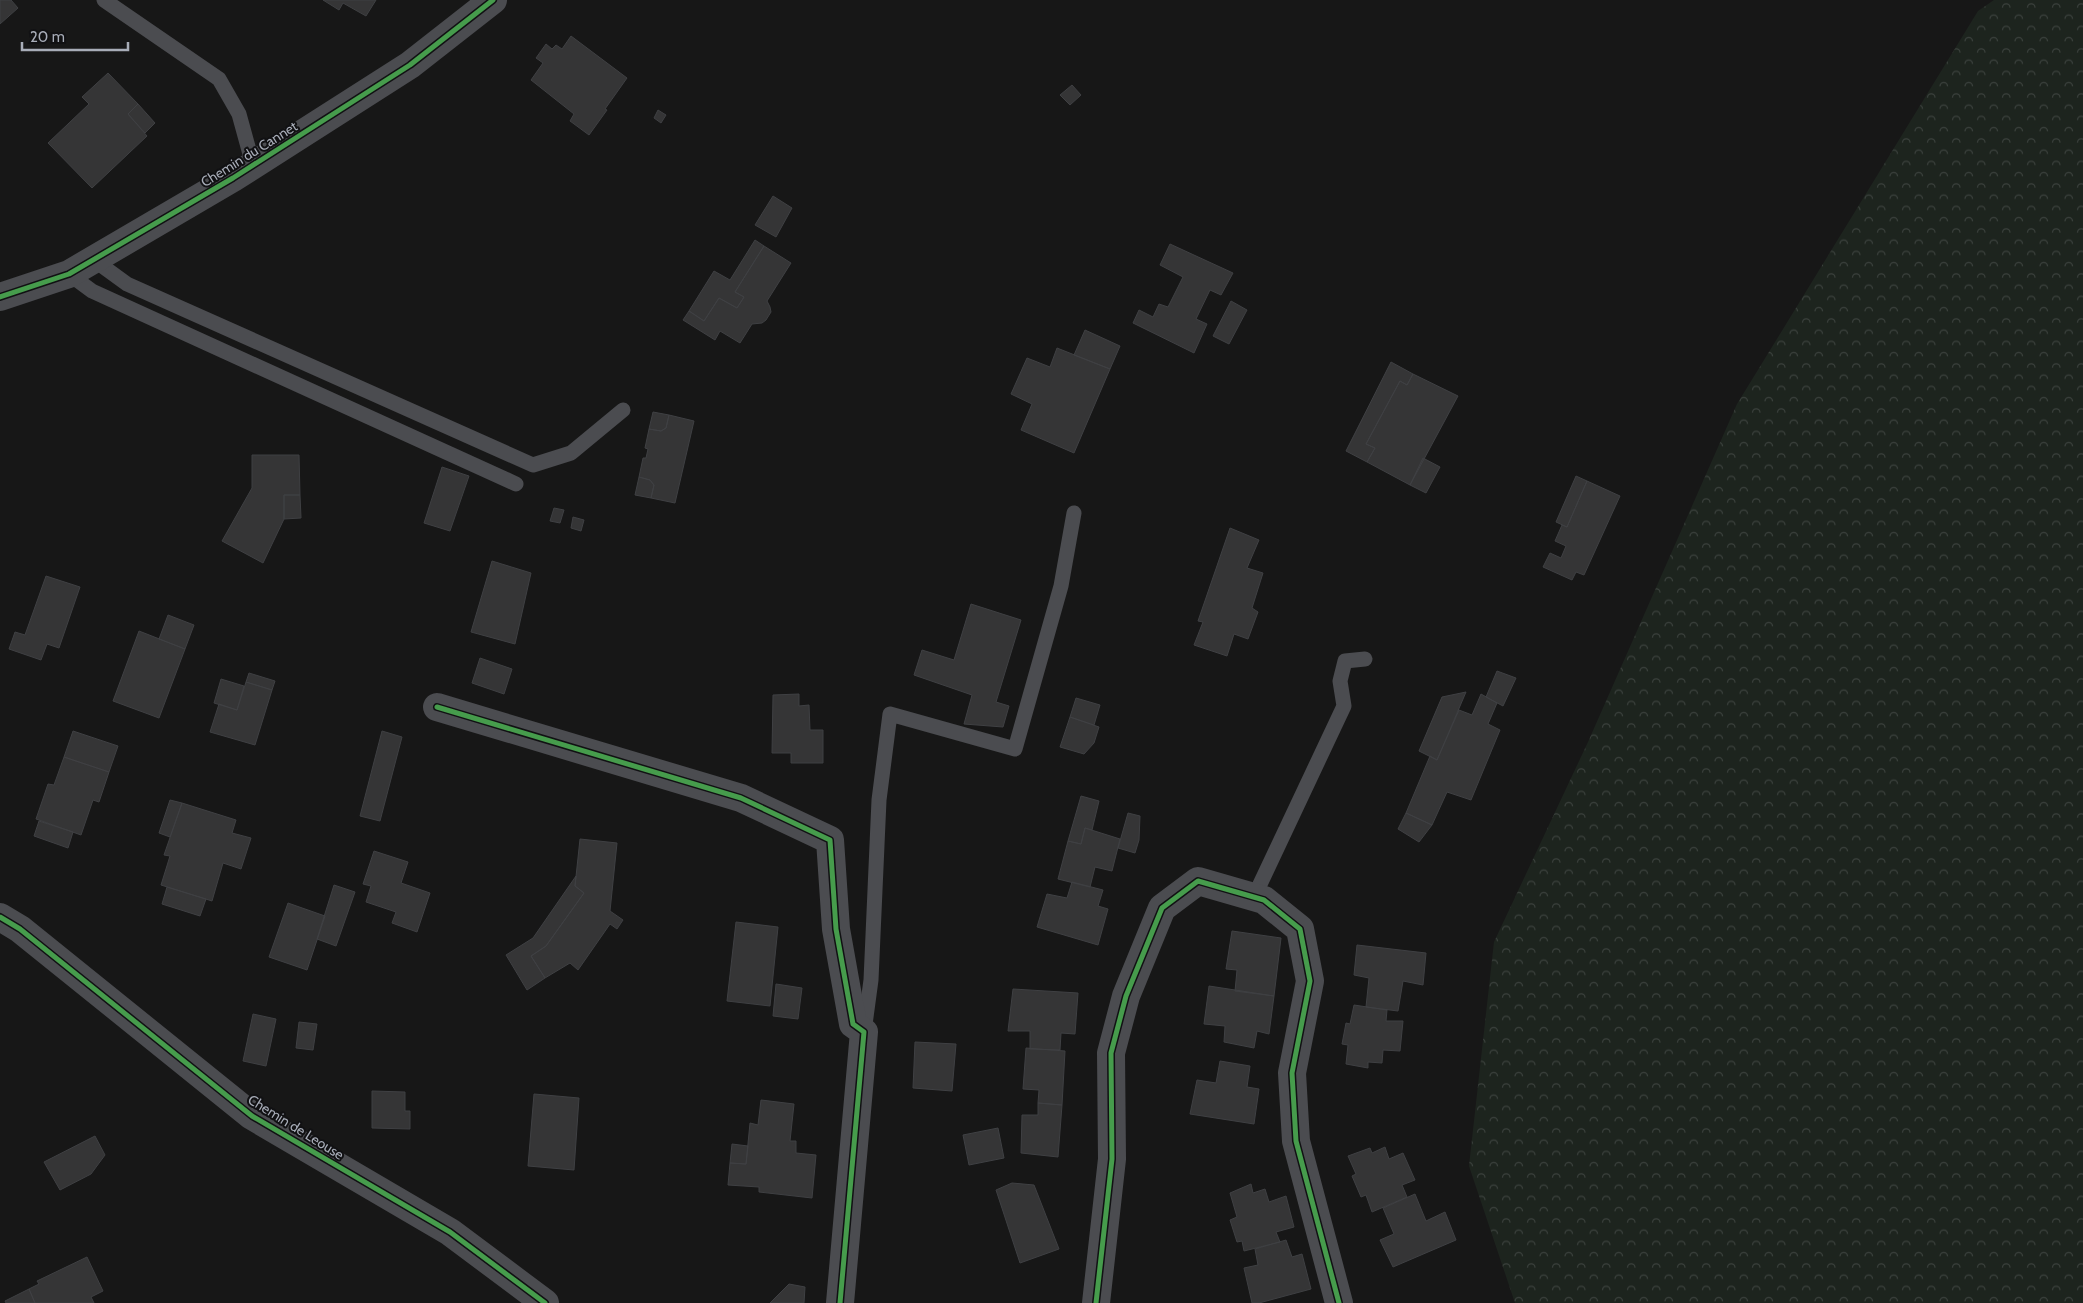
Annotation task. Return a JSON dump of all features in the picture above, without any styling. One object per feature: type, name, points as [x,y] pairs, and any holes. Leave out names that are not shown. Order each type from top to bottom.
[{"type":"street","name":"Chemin du Cannet","points":[[0,298],[69,274],[253,165],[410,65],[493,0]]},
{"type":"street","points":[[437,707],[740,798],[830,840],[836,929],[853,1024],[864,1032],[840,1303]]},
{"type":"street","points":[[1096,1303],[1112,1159],[1111,1052],[1126,996],[1162,908],[1198,881],[1264,900],[1300,929],[1310,981],[1292,1073],[1296,1140],[1339,1303]]},
{"type":"street","name":"Chemin de Leouse","points":[[0,917],[20,929],[252,1116],[450,1232],[545,1303]]},
{"type":"lane","points":[[104,0],[219,79],[239,114],[253,165]]},
{"type":"lane","points":[[94,260],[127,284],[533,465],[571,453],[623,410]]},
{"type":"lane","points":[[69,274],[92,291],[516,484]]},
{"type":"lane","points":[[864,1032],[872,980],[879,800],[890,714],[1015,749],[1061,586],[1074,513]]},
{"type":"lane","points":[[1254,897],[1344,706],[1340,681],[1345,661],[1365,659]]},
{"type":"green space","points":[[1994,0],[2083,0],[2083,1303],[1515,1303],[1469,1166],[1494,942],[1588,742],[1737,404],[1978,11]]},
{"type":"building","points":[[0,0],[11,0],[18,8],[0,24]]},
{"type":"building","points":[[323,0],[376,0],[366,16],[343,3],[339,10]]},
{"type":"building","points":[[571,36],[627,78],[589,135],[570,121],[574,114],[531,80],[543,63],[536,58],[546,44],[552,49],[556,45],[562,49]]},
{"type":"building","points":[[108,73],[138,104],[128,114],[147,136],[92,188],[48,143],[89,104],[82,97]]},
{"type":"building","points":[[1072,85],[1081,95],[1070,105],[1060,95]]},
{"type":"building","points":[[138,104],[155,123],[145,133],[128,114]]},
{"type":"building","points":[[658,110],[666,115],[661,123],[654,118]]},
{"type":"building","points":[[773,196],[792,208],[776,237],[755,225]]},
{"type":"building","points":[[755,240],[764,246],[735,292],[744,297],[737,308],[719,298],[704,321],[689,311],[714,271],[730,280]]},
{"type":"building","points":[[1170,244],[1233,273],[1221,295],[1210,290],[1196,319],[1207,324],[1194,353],[1133,323],[1139,310],[1153,317],[1159,304],[1168,307],[1183,277],[1160,265]]},
{"type":"building","points":[[764,246],[791,263],[767,301],[771,312],[766,320],[762,323],[752,324],[740,343],[720,331],[715,340],[683,320],[689,311],[704,321],[719,298],[737,308],[744,297],[735,292]]},
{"type":"building","points":[[1231,301],[1247,310],[1229,344],[1213,336]]},
{"type":"building","points":[[1085,330],[1120,346],[1110,369],[1074,355]]},
{"type":"building","points":[[1057,348],[1110,369],[1074,453],[1021,430],[1032,404],[1011,394],[1027,358],[1050,367]]},
{"type":"building","points":[[1391,362],[1413,374],[1407,385],[1400,381],[1366,444],[1375,448],[1367,462],[1346,451]]},
{"type":"building","points":[[1413,374],[1458,396],[1410,485],[1367,462],[1375,448],[1366,444],[1400,381],[1407,385]]},
{"type":"building","points":[[653,412],[669,415],[666,428],[661,431],[649,429]]},
{"type":"building","points":[[669,415],[694,421],[675,503],[651,498],[654,485],[650,480],[639,477],[643,458],[646,458],[648,449],[645,448],[649,429],[661,431],[666,428]]},
{"type":"building","points":[[252,455],[299,455],[300,495],[284,495],[284,519],[263,563],[222,541],[252,488]]},
{"type":"building","points":[[1423,458],[1440,467],[1426,493],[1410,485]]},
{"type":"building","points":[[442,467],[469,476],[450,531],[424,523]]},
{"type":"building","points":[[1576,476],[1587,481],[1567,527],[1556,522]]},
{"type":"building","points":[[639,477],[650,480],[654,485],[651,498],[635,495]]},
{"type":"building","points":[[1587,481],[1620,496],[1584,575],[1576,572],[1572,580],[1543,567],[1550,553],[1561,558],[1566,546],[1555,541],[1562,525],[1567,527]]},
{"type":"building","points":[[284,495],[300,495],[301,518],[284,519]]},
{"type":"building","points":[[554,508],[564,510],[560,523],[550,521]]},
{"type":"building","points":[[573,517],[584,520],[581,531],[571,528]]},
{"type":"building","points":[[1230,528],[1259,540],[1247,568],[1263,573],[1252,608],[1258,612],[1248,639],[1234,634],[1227,656],[1194,645],[1203,622],[1198,621]]},
{"type":"building","points":[[492,561],[531,573],[515,644],[471,632]]},
{"type":"building","points":[[46,576],[80,587],[59,648],[47,644],[41,660],[9,649],[15,632],[25,635]]},
{"type":"building","points":[[971,604],[1021,620],[996,702],[1009,706],[1003,727],[964,724],[972,695],[914,675],[922,650],[954,660]]},
{"type":"building","points":[[168,615],[194,625],[185,649],[159,639]]},
{"type":"building","points":[[139,631],[185,649],[159,718],[113,701]]},
{"type":"building","points":[[480,658],[512,669],[504,694],[472,683]]},
{"type":"building","points":[[1497,671],[1516,678],[1503,706],[1486,697]]},
{"type":"building","points":[[249,673],[275,681],[272,690],[246,682]]},
{"type":"building","points":[[221,679],[244,686],[237,710],[214,703]]},
{"type":"building","points":[[246,682],[272,690],[255,745],[210,732],[219,704],[237,710]]},
{"type":"building","points":[[1466,692],[1437,760],[1419,751],[1442,697]]},
{"type":"building","points":[[799,694],[799,706],[809,705],[810,730],[823,730],[823,763],[791,763],[791,753],[772,753],[773,695]]},
{"type":"building","points":[[1481,694],[1497,703],[1488,724],[1500,730],[1471,800],[1447,792],[1432,825],[1406,813],[1430,756],[1437,760],[1459,710],[1472,715]]},
{"type":"building","points":[[1076,698],[1100,705],[1094,725],[1070,717]]},
{"type":"building","points":[[1070,717],[1099,727],[1094,743],[1084,754],[1060,747]]},
{"type":"building","points":[[73,731],[118,746],[109,772],[64,757]]},
{"type":"building","points":[[382,731],[402,737],[380,821],[360,816]]},
{"type":"building","points":[[64,757],[109,772],[99,802],[93,800],[81,835],[36,819],[48,784],[54,785]]},
{"type":"building","points":[[1081,796],[1099,801],[1092,830],[1085,828],[1081,844],[1068,841]]},
{"type":"building","points":[[170,800],[182,803],[170,837],[159,833]]},
{"type":"building","points":[[182,803],[236,820],[232,833],[251,838],[241,869],[223,863],[212,901],[161,885],[170,856],[164,855]]},
{"type":"building","points":[[1128,813],[1140,816],[1139,840],[1135,853],[1118,848]]},
{"type":"building","points":[[1406,813],[1432,825],[1419,842],[1398,829]]},
{"type":"building","points":[[39,821],[73,832],[68,848],[34,836]]},
{"type":"building","points":[[1085,828],[1120,839],[1112,871],[1095,867],[1090,887],[1058,879],[1068,841],[1081,844]]},
{"type":"building","points":[[580,839],[617,843],[610,911],[623,920],[617,929],[610,924],[578,970],[570,963],[545,978],[531,956],[546,946],[584,893],[575,886]]},
{"type":"building","points":[[374,851],[408,862],[401,883],[430,893],[417,932],[392,923],[396,912],[366,902],[371,886],[363,884]]},
{"type":"building","points":[[576,876],[575,886],[584,893],[546,946],[531,956],[545,978],[527,990],[506,955],[533,938]]},
{"type":"building","points":[[1072,882],[1103,890],[1098,906],[1108,909],[1098,945],[1037,927],[1047,894],[1067,898]]},
{"type":"building","points":[[334,885],[355,892],[336,946],[317,939]]},
{"type":"building","points":[[167,887],[206,899],[200,916],[162,904]]},
{"type":"building","points":[[288,903],[325,916],[307,970],[269,957]]},
{"type":"building","points":[[736,922],[778,927],[770,1006],[727,1001]]},
{"type":"building","points":[[1232,931],[1281,938],[1274,996],[1235,991],[1237,970],[1226,969]]},
{"type":"building","points":[[1357,945],[1426,953],[1423,985],[1403,981],[1398,1011],[1366,1007],[1369,978],[1354,975]]},
{"type":"building","points":[[776,984],[802,988],[798,1019],[773,1016]]},
{"type":"building","points":[[1209,986],[1274,996],[1269,1034],[1257,1031],[1254,1048],[1224,1042],[1225,1026],[1204,1024]]},
{"type":"building","points":[[1013,989],[1078,993],[1075,1034],[1061,1033],[1060,1050],[1030,1049],[1030,1031],[1008,1031]]},
{"type":"building","points":[[1354,1005],[1387,1010],[1386,1021],[1403,1021],[1400,1051],[1383,1050],[1382,1063],[1368,1062],[1368,1068],[1346,1064],[1348,1045],[1342,1044],[1346,1023],[1350,1024]]},
{"type":"building","points":[[253,1014],[276,1019],[266,1066],[243,1061]]},
{"type":"building","points":[[299,1022],[317,1024],[313,1050],[296,1048]]},
{"type":"building","points":[[915,1042],[956,1044],[952,1091],[913,1088]]},
{"type":"building","points":[[1026,1048],[1065,1051],[1062,1105],[1038,1103],[1039,1090],[1023,1089]]},
{"type":"building","points":[[1220,1061],[1250,1066],[1247,1087],[1259,1089],[1254,1124],[1190,1114],[1197,1080],[1216,1083]]},
{"type":"building","points":[[372,1091],[405,1092],[405,1111],[410,1111],[410,1129],[372,1128]]},
{"type":"building","points":[[534,1094],[579,1098],[574,1170],[528,1166]]},
{"type":"building","points":[[761,1100],[794,1104],[790,1141],[796,1141],[796,1153],[816,1155],[812,1198],[759,1192],[759,1187],[728,1185],[730,1163],[746,1164],[750,1123],[758,1125]]},
{"type":"building","points":[[1038,1103],[1062,1105],[1058,1157],[1021,1153],[1022,1115],[1038,1115]]},
{"type":"building","points":[[998,1128],[1004,1158],[969,1165],[963,1135]]},
{"type":"building","points":[[95,1136],[105,1155],[91,1174],[60,1190],[44,1162]]},
{"type":"building","points":[[732,1144],[748,1146],[746,1164],[730,1163]]},
{"type":"building","points":[[1385,1147],[1389,1159],[1403,1153],[1415,1180],[1402,1185],[1407,1197],[1372,1212],[1366,1195],[1361,1197],[1352,1176],[1356,1174],[1348,1156],[1370,1148],[1372,1153]]},
{"type":"building","points":[[1012,1183],[1034,1185],[1059,1249],[1020,1263],[996,1190]]},
{"type":"building","points":[[1251,1184],[1253,1193],[1265,1189],[1269,1202],[1286,1196],[1294,1227],[1276,1232],[1280,1242],[1244,1251],[1242,1241],[1237,1242],[1230,1220],[1237,1217],[1230,1193]]},
{"type":"building","points":[[1415,1194],[1426,1221],[1445,1212],[1456,1240],[1393,1267],[1380,1240],[1394,1234],[1383,1208]]},
{"type":"building","points":[[1286,1240],[1292,1257],[1302,1254],[1311,1289],[1259,1303],[1252,1303],[1244,1268],[1258,1265],[1255,1249]]},
{"type":"building","points":[[87,1257],[103,1291],[91,1297],[94,1303],[35,1303],[29,1289],[39,1284],[37,1281]]},
{"type":"building","points":[[789,1284],[805,1287],[804,1303],[770,1303]]},
{"type":"building","points":[[29,1289],[35,1303],[6,1303],[5,1301]]},
{"type":"cycle path","points":[[0,297],[69,274],[233,178],[410,65],[493,0]]},
{"type":"cycle path","points":[[437,707],[741,798],[830,840],[836,929],[853,1024],[864,1032],[840,1303]]},
{"type":"cycle path","points":[[1096,1303],[1112,1159],[1111,1053],[1126,996],[1162,908],[1198,881],[1264,900],[1300,929],[1310,981],[1292,1073],[1296,1141],[1339,1303]]},
{"type":"cycle path","points":[[0,917],[20,929],[252,1116],[450,1232],[545,1303]]}]
